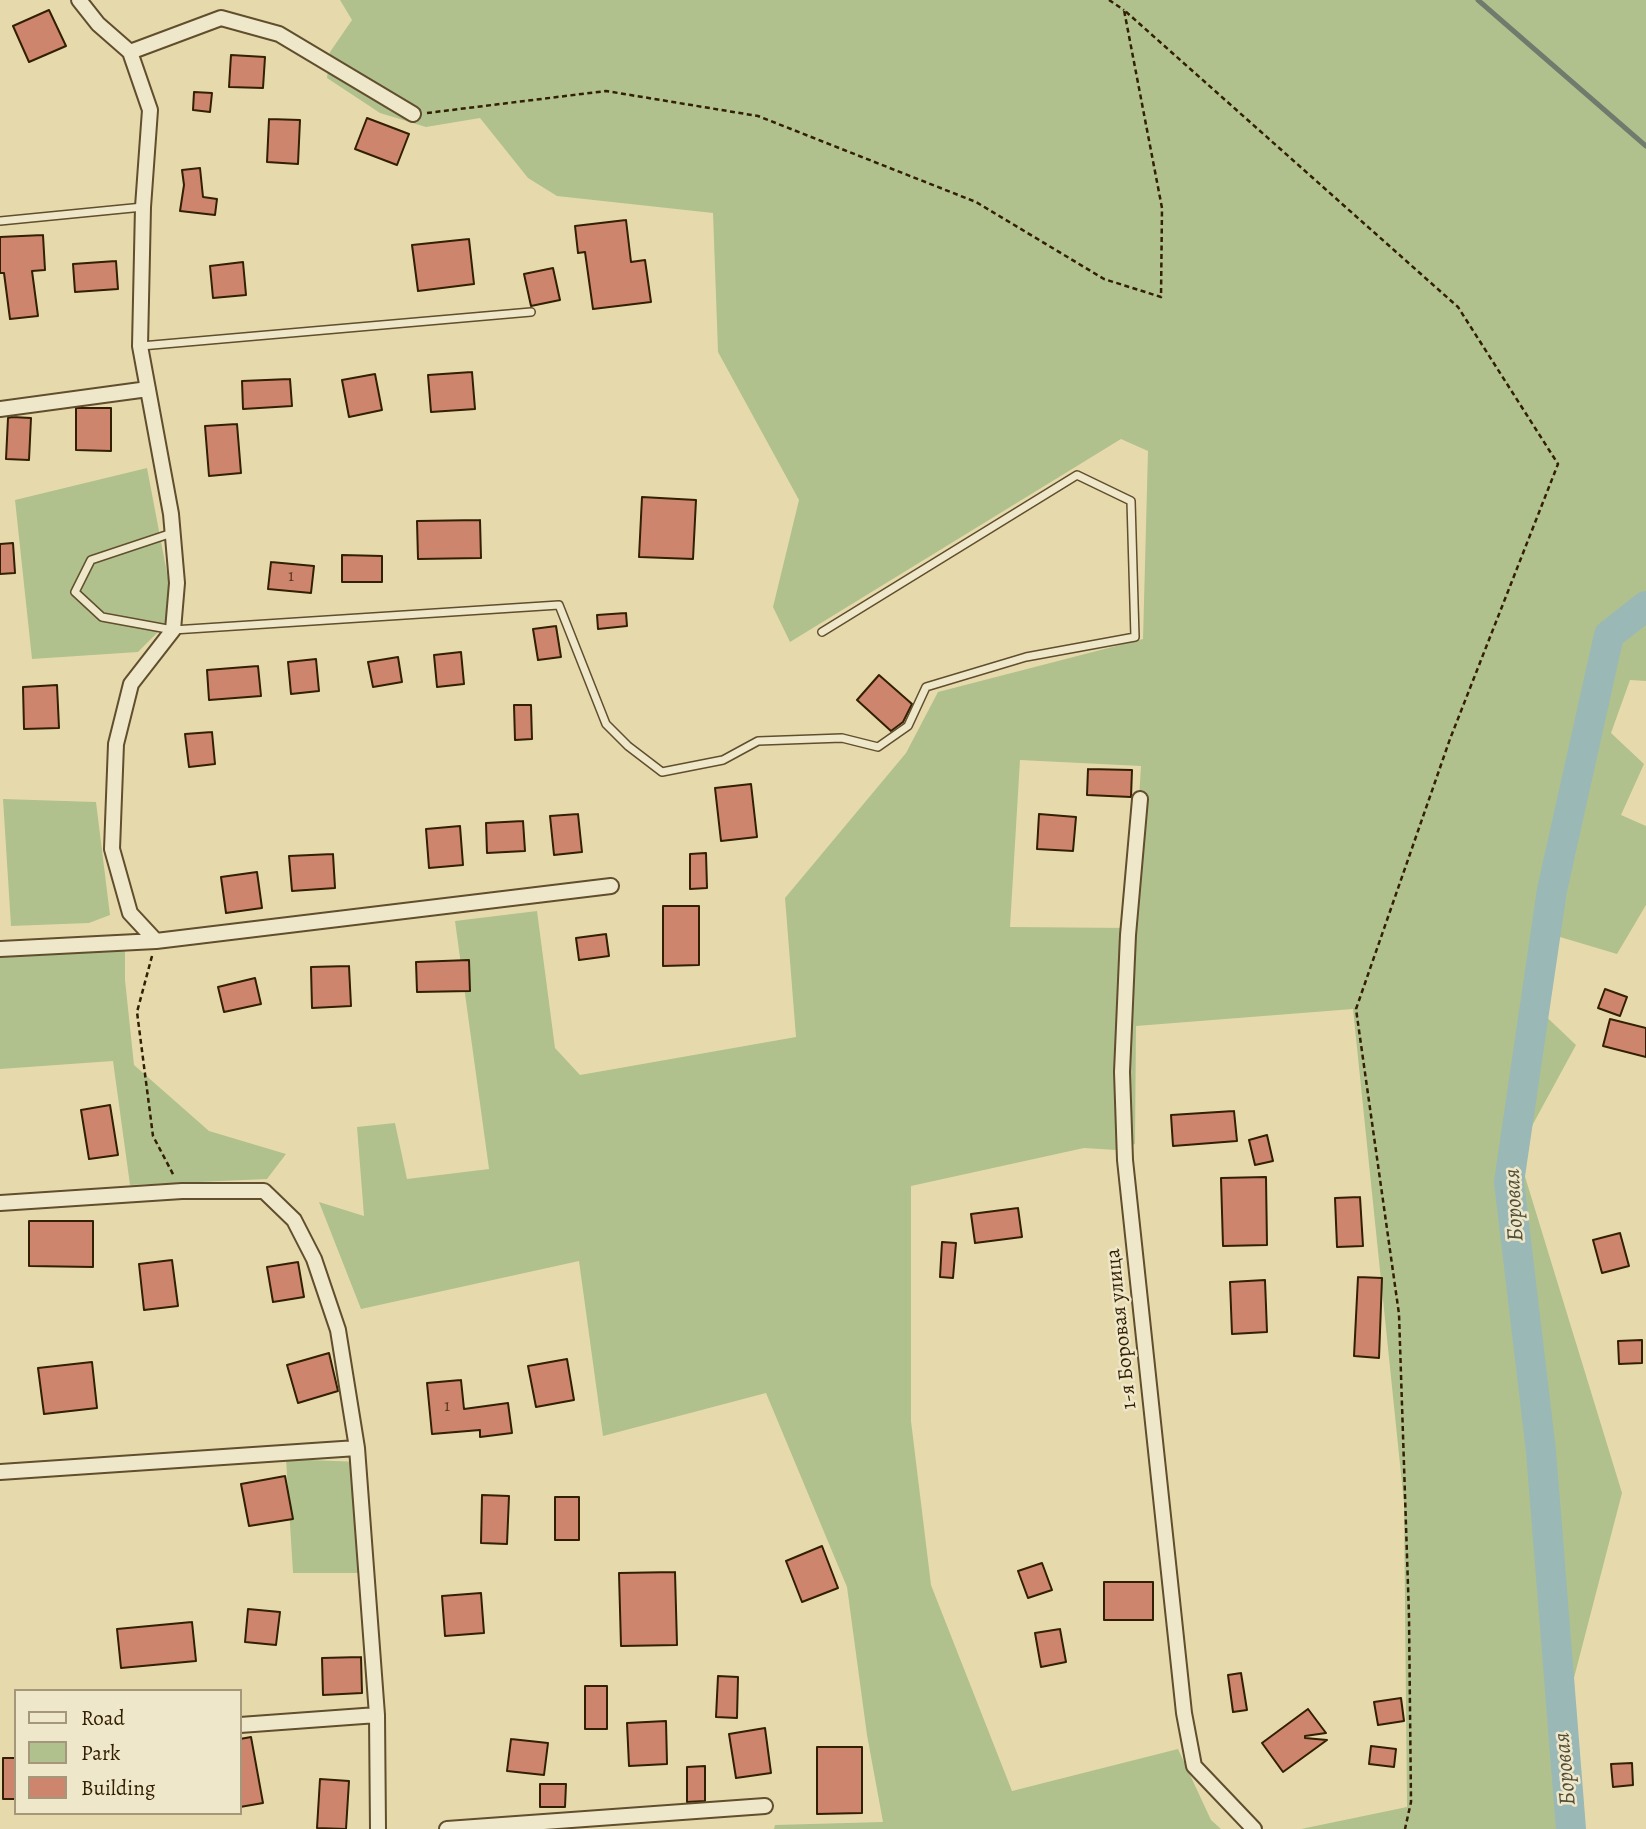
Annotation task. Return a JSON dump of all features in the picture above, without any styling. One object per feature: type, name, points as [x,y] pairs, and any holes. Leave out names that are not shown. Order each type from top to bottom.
[{"type":"street","points":[[79,0],[97,24],[130,52],[150,110],[143,207],[140,346],[173,532],[177,583],[173,630],[131,684],[116,744],[112,849],[130,913],[156,941]]},
{"type":"street","points":[[130,52],[221,18],[279,34],[413,114]]},
{"type":"street","points":[[0,409],[148,389]]},
{"type":"street","name":"1-я Боровая улица","points":[[1140,799],[1128,935],[1122,1072],[1125,1160],[1183,1699],[1194,1766],[1254,1829]]},
{"type":"street","points":[[0,949],[156,941],[611,886]]},
{"type":"street","points":[[0,1203],[181,1191],[264,1191],[294,1220],[314,1259],[338,1330],[357,1448],[377,1716],[378,1829]]},
{"type":"street","points":[[0,1472],[357,1448]]},
{"type":"street","points":[[242,1725],[377,1716]]},
{"type":"street","points":[[447,1829],[765,1806]]},
{"type":"lane","points":[[0,222],[143,207]]},
{"type":"lane","points":[[140,346],[531,312]]},
{"type":"lane","points":[[173,532],[91,560],[75,592],[102,617],[173,630],[559,605],[606,724],[628,746],[662,772],[723,760],[758,741],[842,738],[878,747],[908,726],[926,687],[1026,657],[1135,637],[1131,501],[1077,475],[822,632]]},
{"type":"path","points":[[1109,0],[1124,10],[1458,307],[1558,464],[1450,740],[1356,1009],[1399,1314],[1411,1802],[1405,1829]]},
{"type":"path","points":[[413,114],[606,91],[758,116],[976,202],[1104,279],[1160,297],[1162,208],[1124,10]]},
{"type":"path","points":[[156,941],[137,1012],[153,1136],[181,1191]]},
{"type":"green space","points":[[340,0],[1646,0],[1646,681],[1630,680],[1611,733],[1644,764],[1621,815],[1646,826],[1646,905],[1617,954],[1550,934],[1535,1006],[1576,1045],[1533,1124],[1519,1157],[1622,1493],[1562,1724],[1579,1829],[1301,1829],[1407,1807],[1404,1503],[1353,1009],[1136,1026],[1135,1144],[1116,1150],[1084,1148],[911,1186],[911,1421],[931,1585],[1012,1791],[1178,1749],[1211,1820],[1221,1829],[774,1829],[775,1825],[883,1822],[867,1735],[847,1587],[766,1393],[603,1436],[579,1261],[361,1309],[319,1202],[364,1216],[357,1127],[395,1123],[407,1179],[489,1169],[455,921],[537,911],[555,1048],[580,1075],[796,1037],[785,898],[906,753],[938,692],[1143,639],[1148,451],[1121,439],[790,642],[773,607],[799,500],[718,352],[713,213],[557,196],[528,178],[480,118],[426,127],[380,113],[327,78],[330,52],[352,20]],"holes":[[[1020,760],[1141,766],[1131,928],[1010,927]]]},
{"type":"green space","points":[[147,468],[175,615],[138,652],[32,659],[15,500]]},
{"type":"green space","points":[[3,799],[96,802],[110,915],[89,923],[11,926]]},
{"type":"green space","points":[[125,939],[125,980],[134,1065],[209,1131],[286,1154],[267,1179],[130,1185],[113,1061],[0,1069],[0,946]]},
{"type":"green space","points":[[286,1459],[360,1462],[369,1573],[293,1573]]},
{"type":"building","points":[[49,10],[66,46],[29,62],[13,26]]},
{"type":"building","points":[[231,55],[265,57],[263,88],[229,87]]},
{"type":"building","points":[[194,92],[212,93],[210,112],[193,110]]},
{"type":"building","points":[[367,118],[409,134],[397,165],[355,149]]},
{"type":"building","points":[[269,119],[300,120],[298,164],[267,162]]},
{"type":"building","points":[[200,168],[203,197],[217,199],[215,215],[180,211],[184,185],[182,170]]},
{"type":"building","points":[[626,220],[631,262],[645,260],[651,302],[593,309],[585,252],[578,253],[575,226]]},
{"type":"building","points":[[43,235],[45,270],[32,271],[38,316],[10,319],[4,273],[0,273],[0,237]]},
{"type":"building","points":[[469,239],[474,284],[418,291],[412,245]]},
{"type":"building","points":[[116,261],[118,289],[75,292],[73,264]]},
{"type":"building","points":[[243,262],[246,295],[213,298],[210,266]]},
{"type":"building","points":[[553,268],[560,300],[531,306],[524,274]]},
{"type":"building","points":[[472,372],[475,409],[431,412],[428,375]]},
{"type":"building","points":[[375,374],[382,410],[349,417],[342,380]]},
{"type":"building","points":[[290,379],[292,406],[243,409],[242,381]]},
{"type":"building","points":[[76,408],[111,408],[111,451],[76,450]]},
{"type":"building","points":[[8,418],[31,418],[29,460],[6,459]]},
{"type":"building","points":[[237,424],[241,473],[209,476],[205,426]]},
{"type":"building","points":[[642,497],[696,500],[693,559],[639,557]]},
{"type":"building","points":[[480,520],[481,558],[418,559],[417,521]]},
{"type":"building","points":[[13,543],[15,573],[0,574],[0,544]]},
{"type":"building","points":[[342,555],[382,556],[382,582],[342,582]]},
{"type":"building","points":[[271,562],[314,566],[311,593],[268,589]]},
{"type":"building","points":[[626,613],[627,626],[598,629],[597,615]]},
{"type":"building","points":[[556,626],[561,657],[538,660],[533,629]]},
{"type":"building","points":[[461,652],[464,684],[437,687],[434,655]]},
{"type":"building","points":[[398,657],[402,682],[373,687],[368,662]]},
{"type":"building","points":[[316,659],[319,691],[291,694],[288,662]]},
{"type":"building","points":[[258,666],[261,696],[209,700],[207,670]]},
{"type":"building","points":[[879,675],[912,704],[903,722],[891,731],[857,700]]},
{"type":"building","points":[[57,685],[59,728],[24,729],[23,687]]},
{"type":"building","points":[[514,705],[531,705],[532,739],[515,740]]},
{"type":"building","points":[[212,732],[215,764],[189,767],[185,734]]},
{"type":"building","points":[[1088,769],[1132,770],[1131,797],[1087,795]]},
{"type":"building","points":[[751,784],[757,837],[721,841],[715,788]]},
{"type":"building","points":[[578,814],[582,852],[554,855],[550,816]]},
{"type":"building","points":[[1039,814],[1076,817],[1073,851],[1037,849]]},
{"type":"building","points":[[523,821],[525,851],[487,853],[486,823]]},
{"type":"building","points":[[460,826],[463,865],[429,868],[426,829]]},
{"type":"building","points":[[706,853],[707,888],[690,889],[690,854]]},
{"type":"building","points":[[333,854],[335,888],[292,891],[289,856]]},
{"type":"building","points":[[257,872],[262,908],[226,913],[221,877]]},
{"type":"building","points":[[663,906],[699,906],[699,965],[663,966]]},
{"type":"building","points":[[606,934],[609,956],[579,960],[576,938]]},
{"type":"building","points":[[469,960],[470,991],[417,992],[416,962]]},
{"type":"building","points":[[349,966],[351,1006],[312,1008],[311,967]]},
{"type":"building","points":[[255,978],[261,1004],[224,1012],[218,987]]},
{"type":"building","points":[[1605,989],[1627,997],[1620,1016],[1598,1008]]},
{"type":"building","points":[[1610,1019],[1646,1028],[1646,1057],[1603,1046]]},
{"type":"building","points":[[110,1105],[118,1155],[89,1159],[81,1110]]},
{"type":"building","points":[[1234,1111],[1237,1141],[1173,1146],[1171,1115]]},
{"type":"building","points":[[1267,1135],[1273,1161],[1255,1165],[1249,1140]]},
{"type":"building","points":[[1266,1177],[1267,1245],[1223,1246],[1221,1178]]},
{"type":"building","points":[[1360,1197],[1363,1246],[1337,1247],[1335,1198]]},
{"type":"building","points":[[1018,1208],[1022,1237],[975,1243],[971,1214]]},
{"type":"building","points":[[29,1221],[93,1221],[93,1267],[29,1266]]},
{"type":"building","points":[[1620,1233],[1629,1266],[1602,1273],[1593,1240]]},
{"type":"building","points":[[942,1242],[956,1243],[953,1278],[940,1277]]},
{"type":"building","points":[[172,1260],[178,1306],[144,1310],[139,1264]]},
{"type":"building","points":[[298,1262],[304,1297],[273,1302],[267,1267]]},
{"type":"building","points":[[1358,1277],[1382,1278],[1379,1358],[1354,1356]]},
{"type":"building","points":[[1265,1280],[1267,1332],[1232,1334],[1230,1282]]},
{"type":"building","points":[[1642,1340],[1642,1363],[1619,1364],[1618,1341]]},
{"type":"building","points":[[329,1353],[338,1391],[298,1403],[287,1365]]},
{"type":"building","points":[[567,1359],[574,1400],[536,1407],[528,1366]]},
{"type":"building","points":[[92,1362],[97,1408],[44,1414],[38,1368]]},
{"type":"building","points":[[461,1380],[464,1409],[508,1403],[512,1433],[480,1437],[480,1430],[432,1434],[427,1383]]},
{"type":"building","points":[[285,1476],[293,1519],[249,1526],[241,1484]]},
{"type":"building","points":[[482,1495],[509,1496],[507,1544],[481,1543]]},
{"type":"building","points":[[555,1497],[579,1497],[579,1540],[555,1540]]},
{"type":"building","points":[[822,1546],[838,1588],[802,1602],[786,1561]]},
{"type":"building","points":[[1042,1563],[1052,1590],[1028,1598],[1018,1571]]},
{"type":"building","points":[[675,1572],[677,1645],[621,1646],[619,1573]]},
{"type":"building","points":[[1104,1582],[1153,1582],[1153,1620],[1104,1620]]},
{"type":"building","points":[[481,1593],[484,1633],[445,1636],[442,1596]]},
{"type":"building","points":[[248,1609],[280,1612],[276,1645],[245,1642]]},
{"type":"building","points":[[192,1622],[196,1661],[121,1668],[117,1629]]},
{"type":"building","points":[[1060,1629],[1066,1662],[1041,1667],[1035,1633]]},
{"type":"building","points":[[361,1657],[362,1693],[323,1695],[322,1658]]},
{"type":"building","points":[[1241,1673],[1247,1710],[1233,1712],[1228,1675]]},
{"type":"building","points":[[718,1676],[738,1677],[737,1718],[716,1717]]},
{"type":"building","points":[[585,1686],[607,1686],[607,1729],[585,1729]]},
{"type":"building","points":[[1401,1698],[1404,1721],[1378,1725],[1374,1702]]},
{"type":"building","points":[[1308,1709],[1326,1733],[1305,1738],[1327,1740],[1283,1772],[1262,1743]]},
{"type":"building","points":[[666,1721],[667,1764],[629,1766],[627,1723]]},
{"type":"building","points":[[765,1728],[771,1773],[736,1778],[729,1734]]},
{"type":"building","points":[[251,1737],[263,1803],[242,1807],[242,1739]]},
{"type":"building","points":[[511,1739],[548,1743],[544,1775],[507,1771]]},
{"type":"building","points":[[1371,1746],[1396,1749],[1394,1767],[1369,1764]]},
{"type":"building","points":[[817,1747],[862,1747],[862,1813],[817,1814]]},
{"type":"building","points":[[3,1758],[14,1758],[14,1799],[3,1799]]},
{"type":"building","points":[[1632,1763],[1633,1785],[1613,1787],[1611,1764]]},
{"type":"building","points":[[705,1766],[705,1801],[687,1802],[687,1767]]},
{"type":"building","points":[[320,1779],[349,1781],[346,1829],[317,1828]]},
{"type":"building","points":[[540,1784],[566,1784],[565,1807],[540,1807]]},
{"type":"waterway","points":[[1478,0],[1646,146]]},
{"type":"waterway","name":"Боровая","points":[[1571,1829],[1541,1451],[1509,1182],[1552,890],[1609,635],[1646,606]]}]
